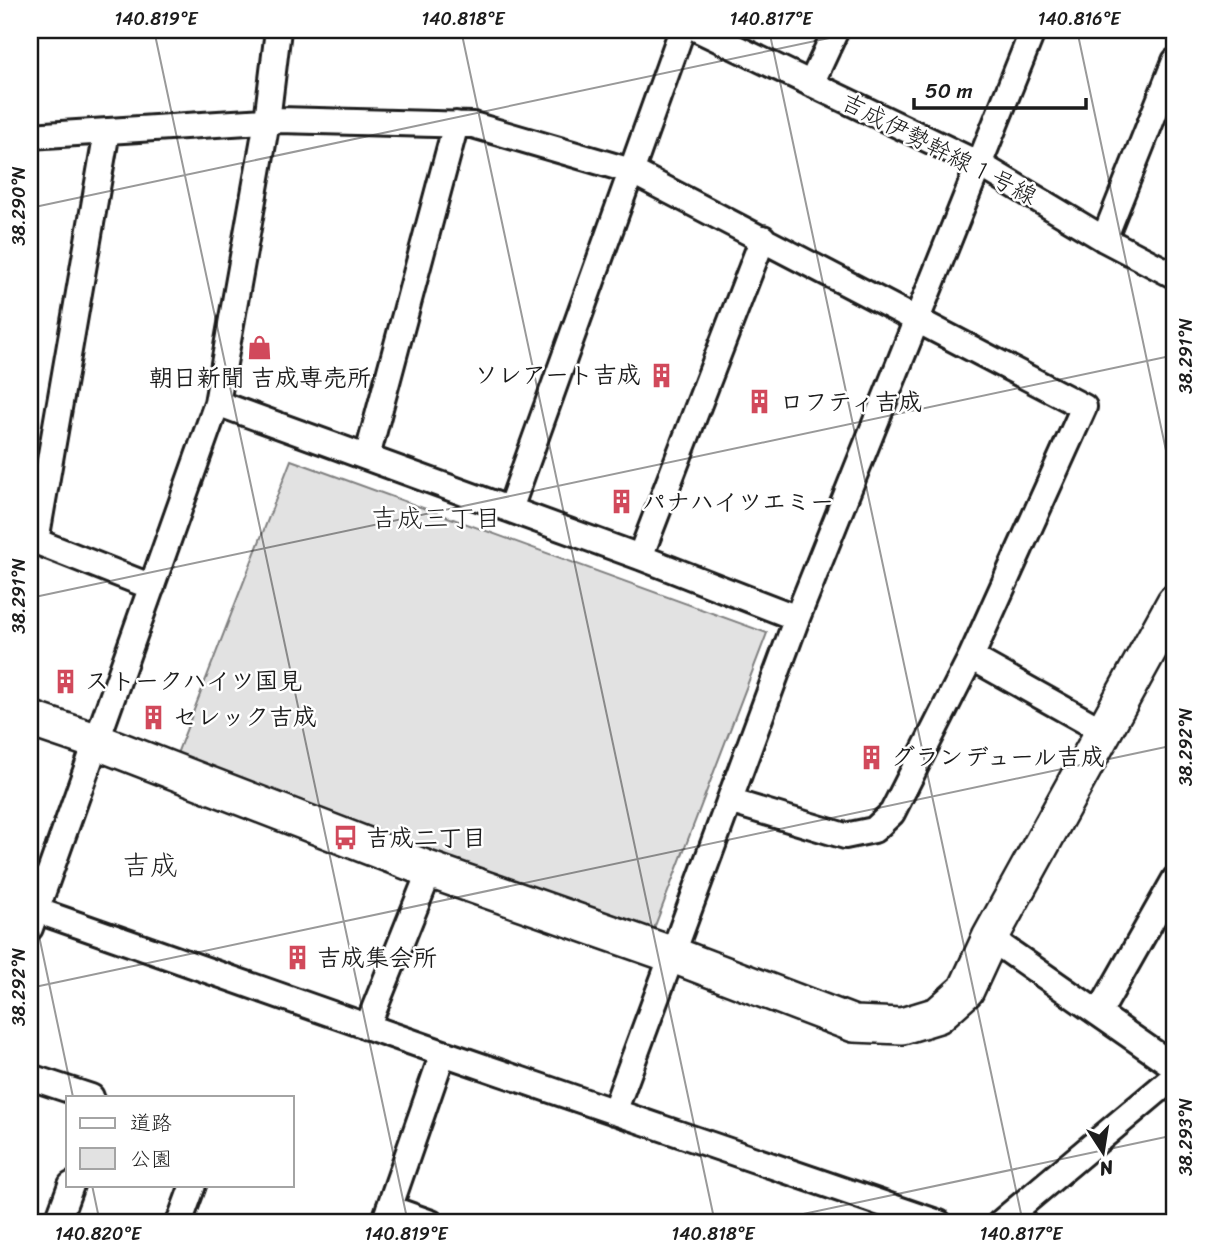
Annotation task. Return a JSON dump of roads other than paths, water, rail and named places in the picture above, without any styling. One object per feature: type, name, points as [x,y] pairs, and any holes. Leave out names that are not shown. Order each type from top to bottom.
[{"type":"street","points":[[278,30],[267,121],[217,403],[98,742],[32,915],[939,1223]]},
{"type":"street","points":[[510,509],[682,30]]},
{"type":"street","name":"吉成伊勢幹線１号線","points":[[699,30],[979,164],[1104,239],[1175,276]]},
{"type":"street","points":[[811,84],[836,30]]},
{"type":"street","points":[[614,1112],[797,618],[1033,30]]},
{"type":"street","points":[[1104,239],[1175,61]]},
{"type":"street","points":[[30,136],[267,121],[473,125],[631,171],[1084,407],[971,657],[892,813],[874,830],[845,836],[729,801]]},
{"type":"street","points":[[368,457],[456,124]]},
{"type":"street","points":[[107,131],[33,540],[152,587]]},
{"type":"street","points":[[640,557],[763,239]]},
{"type":"street","points":[[217,403],[640,557],[797,618]]},
{"type":"street","points":[[30,719],[98,742],[430,870],[673,955],[854,1024],[902,1026],[939,1015],[966,990],[990,939],[1175,602]]},
{"type":"street","points":[[971,657],[1103,731]]},
{"type":"street","points":[[367,1027],[430,870]]},
{"type":"street","points":[[1099,1013],[1175,879]]},
{"type":"street","points":[[990,939],[1175,1067]]},
{"type":"street","points":[[431,1223],[387,1216],[443,1053]]},
{"type":"street","points":[[1000,1223],[1175,1076]]},
{"type":"street","points":[[30,1077],[88,1096]]},
{"type":"street","points":[[57,1223],[71,1186]]},
{"type":"street","points":[[179,1223],[193,1186]]},
{"type":"place","name":"朝日新聞 吉成専売所","points":[[260,347]]},
{"type":"place","name":"ソレアート吉成","points":[[661,375]]},
{"type":"place","name":"ロフティ吉成","points":[[760,402]]},
{"type":"place","name":"パナハイツエミー","points":[[622,502]]},
{"type":"place","name":"ストークハイツ国見","points":[[65,681]]},
{"type":"place","name":"セレック吉成","points":[[153,717]]},
{"type":"place","name":"グランデュール吉成","points":[[871,757]]},
{"type":"place","name":"吉成二丁目","points":[[346,838]]},
{"type":"place","name":"吉成集会所","points":[[297,958]]},
{"type":"district","name":"吉成三丁目","points":[[436,518]]},
{"type":"district","name":"吉成","points":[[150,865]]}]
